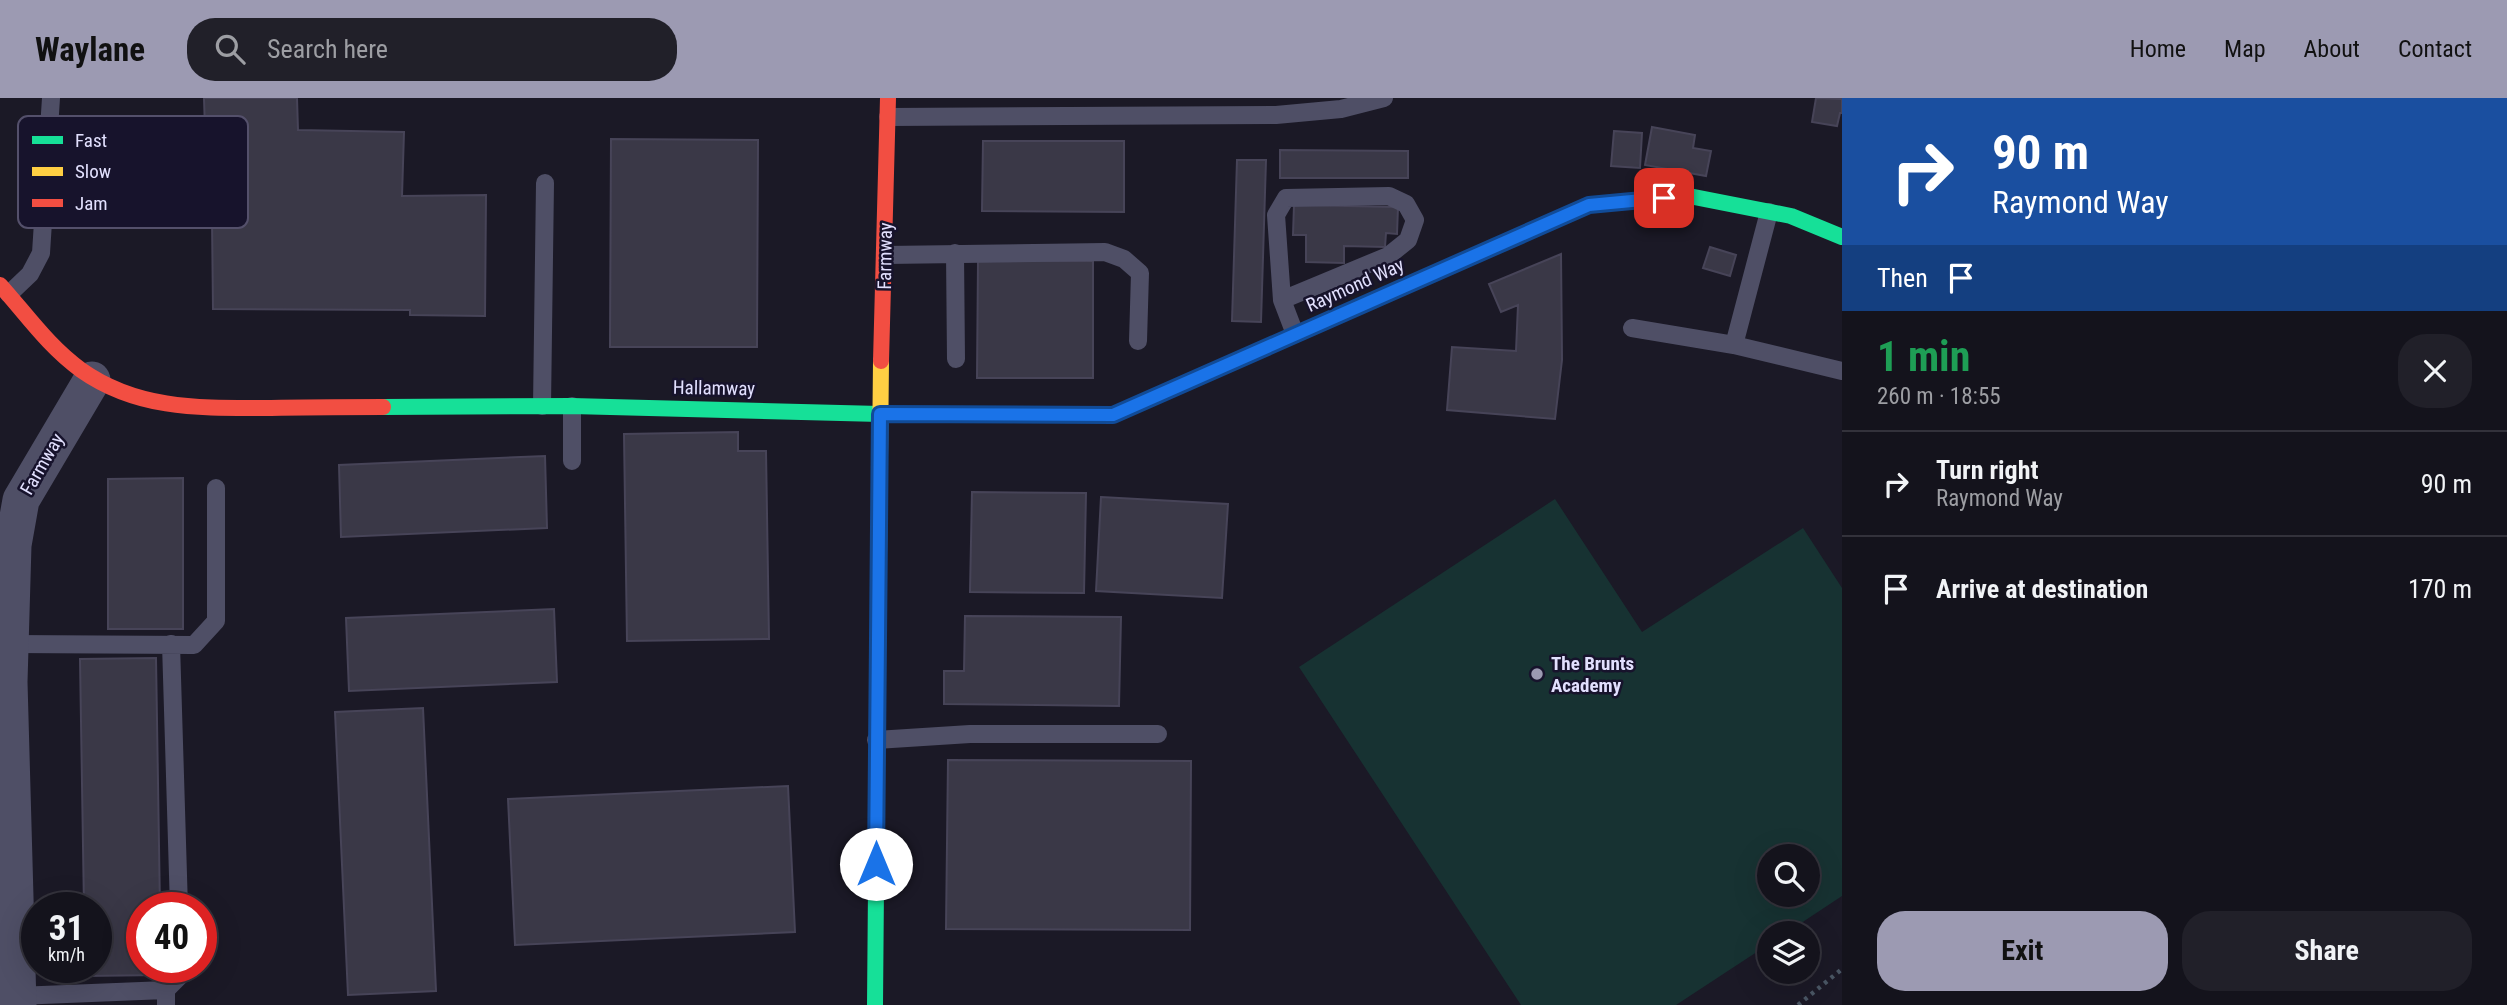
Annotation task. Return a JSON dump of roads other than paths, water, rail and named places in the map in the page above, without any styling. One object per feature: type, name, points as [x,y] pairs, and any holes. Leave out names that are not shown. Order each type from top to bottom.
[{"type":"street","name":"Farmway","points":[[880,414],[888,98]]},
{"type":"street","name":"Raymond Way","points":[[880,414],[1113,415],[1589,205],[1689,196],[1791,216],[1842,237]]},
{"type":"street","name":"Hallamway","points":[[4,290],[48,342],[92,380],[139,399],[190,408],[572,406],[880,414]]},
{"type":"street","name":"Farmway","points":[[18,1001],[7,832],[5,682],[10,644],[13,545],[21,500],[92,380]]},
{"type":"street","points":[[875,1005],[880,414]]},
{"type":"lane","points":[[50,116],[51,98]]},
{"type":"lane","points":[[888,117],[1276,115],[1341,109],[1384,98]]},
{"type":"lane","points":[[542,406],[545,183]]},
{"type":"lane","points":[[1282,300],[1388,256],[1408,240],[1415,220],[1406,204],[1389,196],[1286,198],[1276,215],[1282,300],[1295,334]]},
{"type":"lane","points":[[1734,345],[1769,212]]},
{"type":"lane","points":[[4,290],[30,274],[41,253],[43,228]]},
{"type":"lane","points":[[886,254],[1105,252],[1124,259],[1140,273],[1138,341]]},
{"type":"lane","points":[[955,253],[956,359]]},
{"type":"lane","points":[[1632,328],[1734,345],[1842,371]]},
{"type":"lane","points":[[572,406],[572,461]]},
{"type":"lane","points":[[10,644],[194,645],[216,621],[216,488]]},
{"type":"lane","points":[[171,644],[179,892]]},
{"type":"lane","points":[[876,740],[971,734],[1158,734]]},
{"type":"lane","points":[[18,1001],[166,998],[176,983]]},
{"type":"place","name":"The Brunts Academy","points":[[1537,674]]}]
